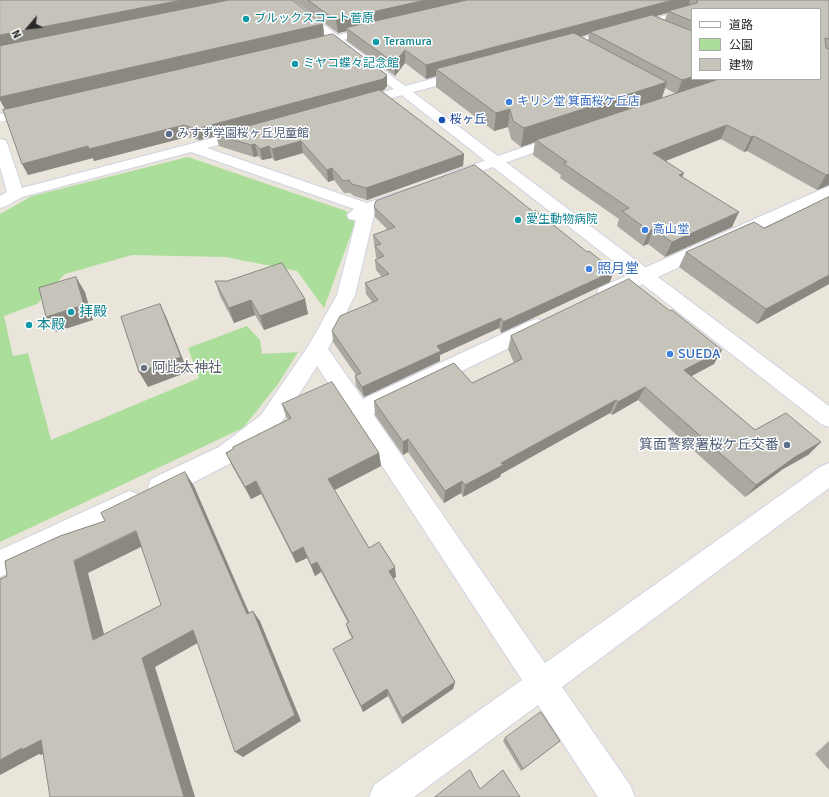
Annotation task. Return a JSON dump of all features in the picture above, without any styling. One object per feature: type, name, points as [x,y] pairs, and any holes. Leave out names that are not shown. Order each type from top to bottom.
[{"type":"street","points":[[286,0],[829,418]]},
{"type":"street","points":[[544,52],[650,23],[690,7]]},
{"type":"street","points":[[650,23],[664,29]]},
{"type":"street","points":[[300,47],[385,27]]},
{"type":"street","points":[[573,44],[587,52]]},
{"type":"street","points":[[345,107],[479,70]]},
{"type":"street","points":[[0,118],[46,107]]},
{"type":"street","points":[[0,203],[16,194],[262,130]]},
{"type":"street","points":[[193,148],[360,212],[428,185],[581,132]]},
{"type":"street","points":[[0,144],[16,194]]},
{"type":"street","points":[[590,301],[643,275],[829,191]]},
{"type":"street","points":[[0,564],[227,454],[269,422],[316,350],[346,294],[360,212]]},
{"type":"street","points":[[359,411],[553,319]]},
{"type":"street","points":[[316,350],[359,411],[618,797]]},
{"type":"street","points":[[386,797],[829,474]]},
{"type":"green space","name":"阿比太神社","points":[[188,157],[346,211],[355,223],[324,308],[297,271],[225,257],[132,255],[65,274],[37,304],[4,316],[13,356],[28,353],[51,440],[199,378],[188,348],[247,326],[260,340],[262,354],[298,352],[278,384],[243,428],[0,542],[0,214],[32,196]]},
{"type":"building","points":[[0,0],[182,0],[0,35]]},
{"type":"building","points":[[229,0],[292,0],[323,24],[0,97],[0,46]]},
{"type":"building","points":[[308,0],[426,0],[336,20]]},
{"type":"building","points":[[467,0],[673,0],[426,65],[405,50],[394,63],[346,28]]},
{"type":"building","points":[[697,0],[829,0],[829,39],[825,38],[826,48],[829,49],[829,174],[826,175],[754,136],[751,137],[727,125],[653,153],[684,173],[679,175],[739,212],[672,242],[653,229],[649,231],[622,211],[629,208],[563,163],[567,162],[536,140],[716,80],[821,80],[821,8],[691,8],[691,21],[668,11],[697,3]]},
{"type":"building","points":[[652,15],[691,31],[691,77],[682,80],[590,32]]},
{"type":"building","points":[[574,33],[667,82],[524,128],[513,121],[510,109],[496,113],[436,69]]},
{"type":"building","points":[[333,34],[387,75],[383,79],[196,129],[184,125],[89,149],[88,146],[22,164],[3,110]]},
{"type":"building","points":[[380,90],[464,154],[366,188],[352,184],[349,180],[343,181],[332,168],[327,170],[301,141],[272,149],[269,146],[260,149],[255,144],[251,145],[216,135]]},
{"type":"building","points":[[475,165],[536,214],[535,210],[587,252],[589,251],[614,271],[503,322],[501,318],[437,346],[441,351],[362,387],[355,376],[361,373],[332,331],[340,316],[378,300],[365,283],[389,274],[375,260],[384,256],[375,246],[381,244],[373,235],[395,227],[374,207],[376,201]]},
{"type":"building","points":[[829,197],[829,275],[766,309],[686,252],[754,222],[764,228]]},
{"type":"building","points":[[282,263],[305,299],[260,316],[251,300],[229,308],[215,281],[227,281]]},
{"type":"building","points":[[76,277],[84,305],[46,317],[39,288]]},
{"type":"building","points":[[629,279],[670,311],[672,310],[722,350],[684,370],[755,430],[786,413],[821,442],[795,457],[756,485],[645,387],[618,402],[616,400],[501,463],[503,465],[465,485],[462,481],[445,491],[408,439],[403,442],[374,401],[454,363],[472,383],[522,359],[511,336]]},
{"type":"building","points":[[160,304],[181,357],[139,372],[121,317]]},
{"type":"building","points":[[332,382],[379,453],[328,479],[369,548],[379,542],[395,567],[389,571],[455,682],[402,718],[387,689],[361,706],[333,649],[353,638],[346,624],[349,622],[317,562],[311,565],[303,547],[292,553],[256,481],[245,487],[226,453],[233,449],[233,447],[291,418],[282,404]]},
{"type":"building","points":[[185,472],[247,614],[253,611],[295,715],[235,752],[193,630],[142,658],[184,797],[50,797],[41,740],[0,760],[0,579],[7,576],[5,561],[60,536],[105,521],[101,513]],"holes":[[[136,531],[161,605],[93,640],[74,561]]]},
{"type":"building","points":[[541,712],[560,741],[523,769],[505,738]]},
{"type":"building","points":[[470,770],[480,789],[503,770],[520,797],[435,797]]},
{"type":"place","name":"ブルックスコート菅原","points":[[246,19]]},
{"type":"place","name":"Teramura","points":[[376,42]]},
{"type":"place","name":"ミヤコ蝶々記念館","points":[[295,64]]},
{"type":"place","name":"キリン堂 箕面桜ケ丘店","points":[[509,102]]},
{"type":"place","name":"桜ヶ丘","points":[[442,120]]},
{"type":"place","name":"みすず学園桜ヶ丘児童館","points":[[169,134]]},
{"type":"place","name":"愛生動物病院","points":[[518,220]]},
{"type":"place","name":"高山堂","points":[[645,230]]},
{"type":"place","name":"照月堂","points":[[589,269]]},
{"type":"place","name":"拝殿","points":[[71,312]]},
{"type":"place","name":"本殿","points":[[29,325]]},
{"type":"place","name":"SUEDA","points":[[670,354]]},
{"type":"place","name":"阿比太神社","points":[[144,368]]},
{"type":"place","name":"箕面警察署桜ケ丘交番","points":[[787,445]]}]
